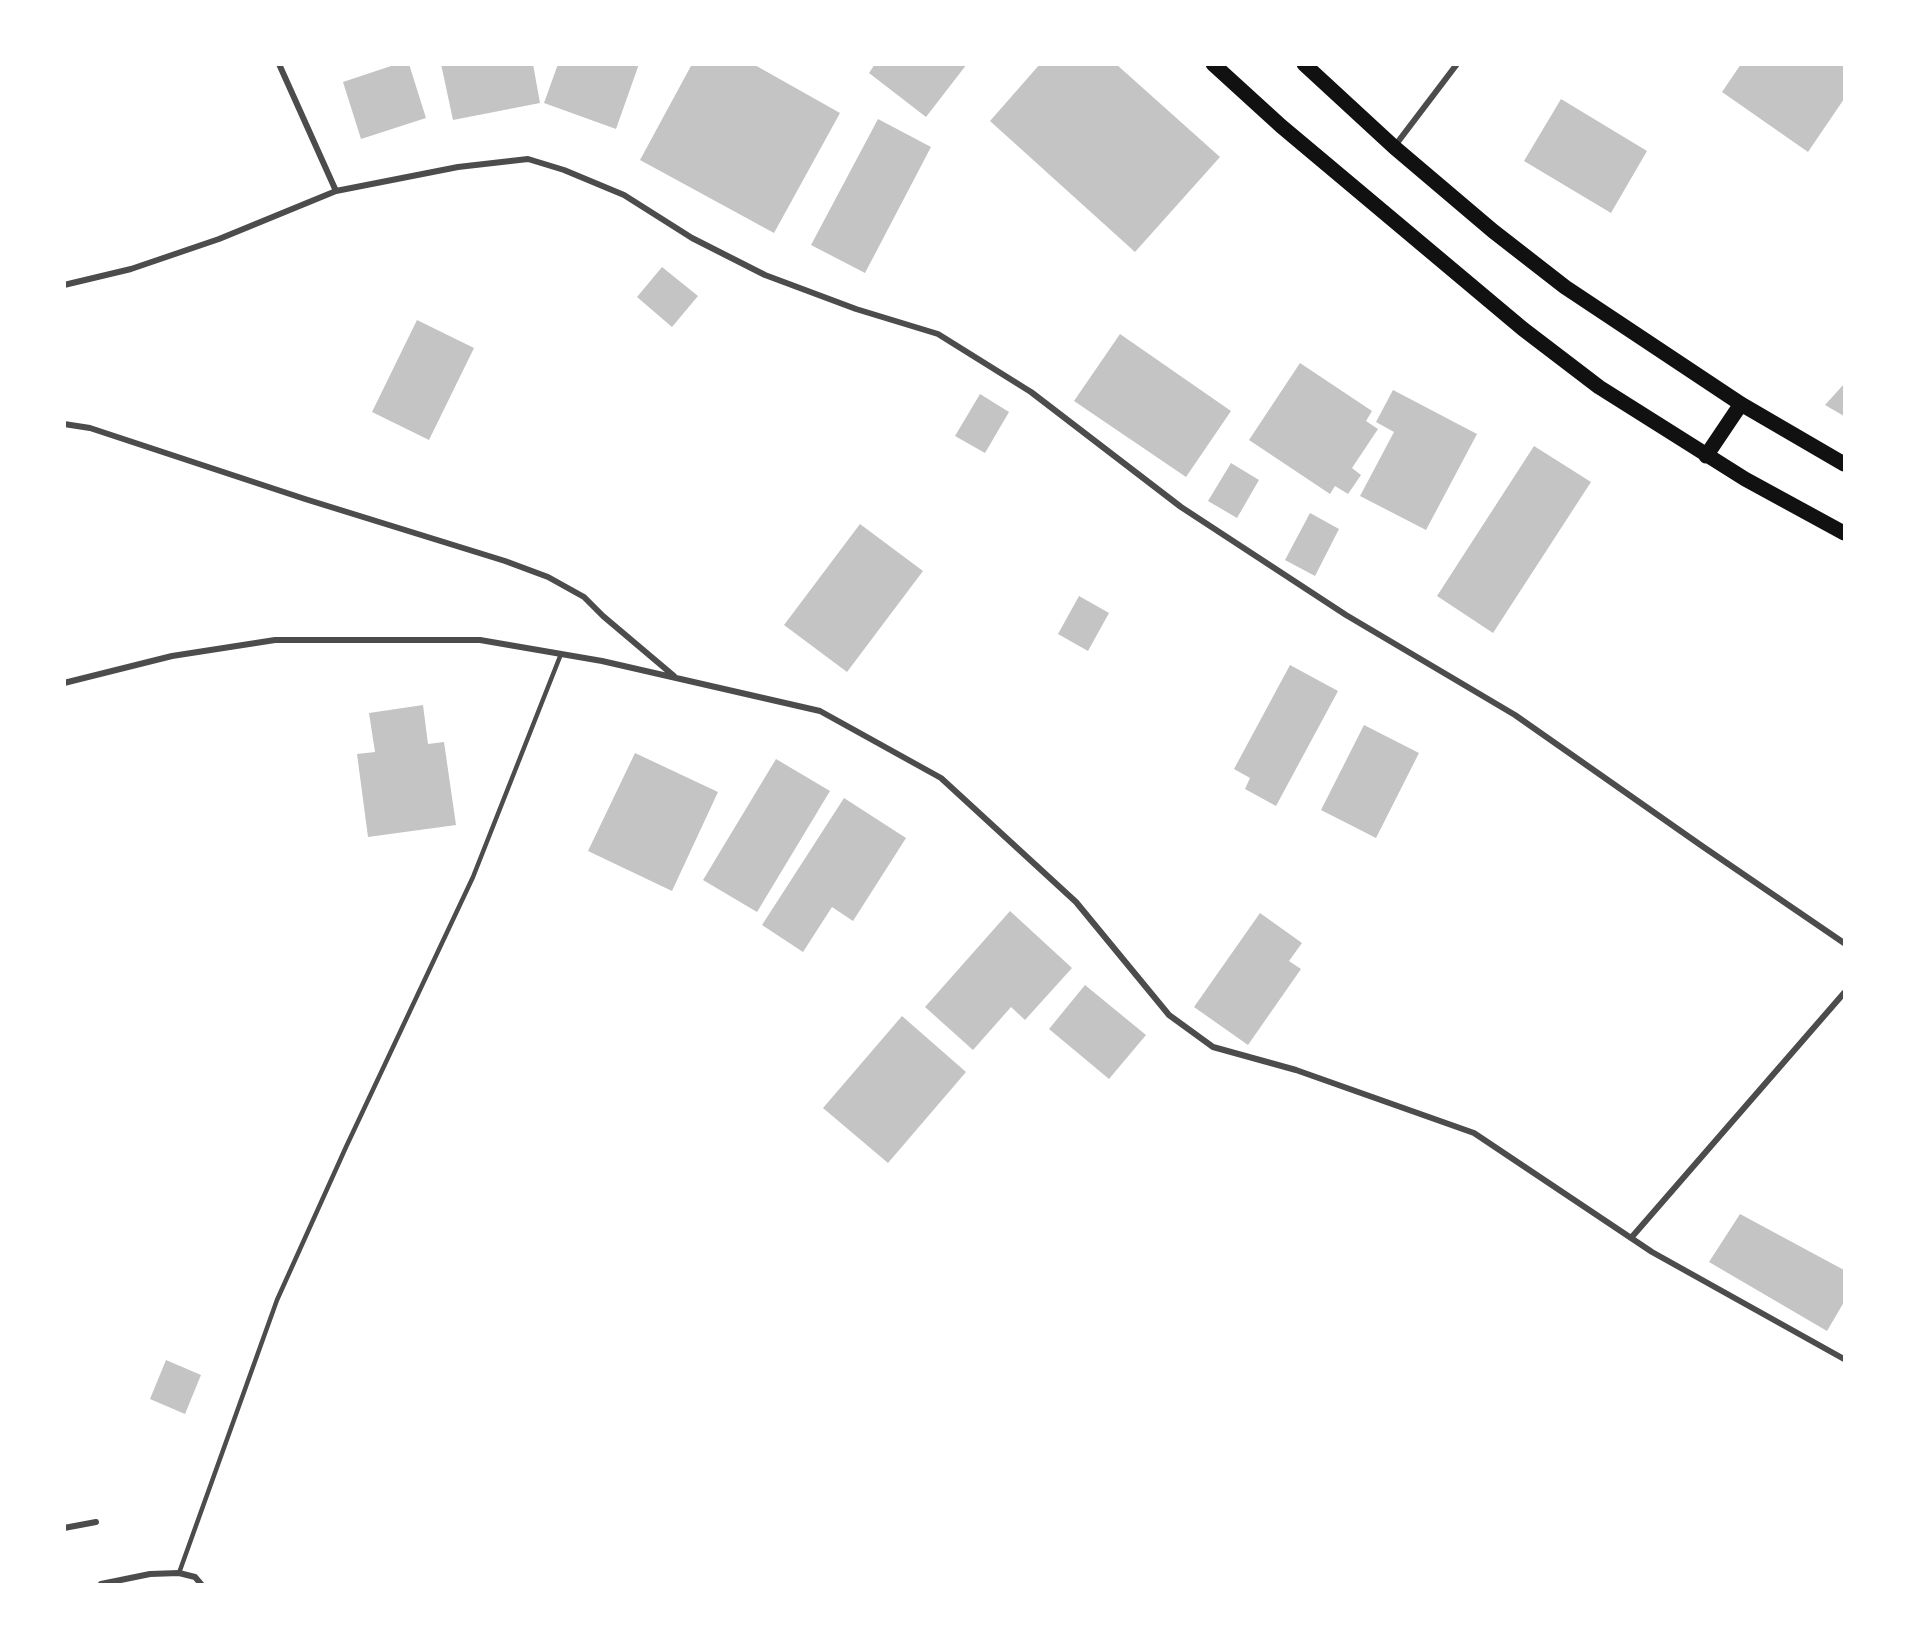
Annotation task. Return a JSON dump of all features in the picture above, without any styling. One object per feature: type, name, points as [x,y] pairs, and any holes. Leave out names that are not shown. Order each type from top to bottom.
[{"type":"main road","points":[[1213,64],[1281,126],[1523,330],[1599,387],[1706,456],[1845,533]]},
{"type":"main road","points":[[1304,64],[1394,147],[1493,231],[1565,287],[1741,404],[1845,464]]},
{"type":"main road","points":[[1706,456],[1741,404]]},
{"type":"street","points":[[279,64],[336,191]]},
{"type":"street","points":[[1394,147],[1457,64]]},
{"type":"street","points":[[64,285],[130,270],[219,239],[336,191],[458,167],[528,159],[564,170],[624,195],[692,238],[765,274],[856,309],[938,334],[1031,392],[1181,507],[1346,615],[1515,715],[1702,846],[1845,942]]},
{"type":"street","points":[[64,424],[90,428],[294,496],[505,561],[548,577],[584,597],[676,678]]},
{"type":"street","points":[[64,683],[172,656],[275,640],[480,640],[676,678],[820,711],[941,778],[1076,902],[1169,1014],[1213,1047],[1296,1070],[1474,1133],[1652,1252],[1845,1359]]},
{"type":"street","points":[[1631,1238],[1845,993]]},
{"type":"street","points":[[64,1528],[96,1522]]},
{"type":"street","points":[[101,1584],[150,1574],[179,1573],[195,1577],[201,1584]]},
{"type":"lane","points":[[179,1573],[277,1300],[473,877],[561,654]]},
{"type":"building","points":[[397,64],[409,64],[426,118],[361,139],[343,82]]},
{"type":"building","points":[[441,64],[533,64],[540,103],[453,120]]},
{"type":"building","points":[[558,64],[639,64],[616,129],[544,103]]},
{"type":"building","points":[[692,64],[753,64],[840,113],[774,233],[640,160]]},
{"type":"building","points":[[875,64],[967,64],[926,117],[869,73]]},
{"type":"building","points":[[1040,64],[1116,64],[1220,157],[1135,252],[990,121]]},
{"type":"building","points":[[1741,64],[1844,64],[1844,99],[1808,152],[1722,92]]},
{"type":"building","points":[[1561,99],[1647,151],[1611,213],[1524,161]]},
{"type":"building","points":[[878,119],[931,147],[865,273],[811,245]]},
{"type":"building","points":[[662,267],[698,296],[672,327],[637,297]]},
{"type":"building","points":[[417,320],[474,348],[429,440],[372,412]]},
{"type":"building","points":[[1120,334],[1231,411],[1186,477],[1074,401]]},
{"type":"building","points":[[1300,363],[1372,411],[1366,421],[1378,429],[1352,468],[1361,475],[1348,494],[1335,486],[1330,494],[1249,440]]},
{"type":"building","points":[[1844,384],[1844,416],[1825,405]]},
{"type":"building","points":[[1393,390],[1477,434],[1426,530],[1360,496],[1394,432],[1376,422]]},
{"type":"building","points":[[980,394],[1009,412],[985,453],[955,436]]},
{"type":"building","points":[[1534,446],[1591,482],[1493,633],[1437,596]]},
{"type":"building","points":[[1231,463],[1259,480],[1237,518],[1208,501]]},
{"type":"building","points":[[1310,513],[1339,529],[1315,576],[1285,560]]},
{"type":"building","points":[[860,524],[923,571],[847,672],[784,625]]},
{"type":"building","points":[[1079,596],[1109,613],[1088,651],[1058,634]]},
{"type":"building","points":[[1290,665],[1338,691],[1276,806],[1245,789],[1250,778],[1234,769]]},
{"type":"building","points":[[423,705],[428,744],[444,742],[456,825],[368,837],[357,754],[375,752],[369,713]]},
{"type":"building","points":[[1364,725],[1419,753],[1376,838],[1321,810]]},
{"type":"building","points":[[635,753],[718,792],[672,891],[588,851]]},
{"type":"building","points":[[776,759],[830,791],[757,912],[703,880]]},
{"type":"building","points":[[844,798],[906,838],[853,921],[832,907],[803,952],[762,925]]},
{"type":"building","points":[[1010,911],[1072,968],[1025,1020],[1011,1007],[973,1050],[925,1007]]},
{"type":"building","points":[[1260,913],[1302,943],[1289,961],[1301,969],[1248,1045],[1194,1007]]},
{"type":"building","points":[[1085,985],[1146,1035],[1109,1079],[1049,1029]]},
{"type":"building","points":[[902,1016],[966,1072],[888,1163],[823,1108]]},
{"type":"building","points":[[1740,1214],[1844,1270],[1844,1302],[1827,1331],[1709,1262]]},
{"type":"building","points":[[166,1360],[201,1375],[185,1414],[150,1399]]}]
